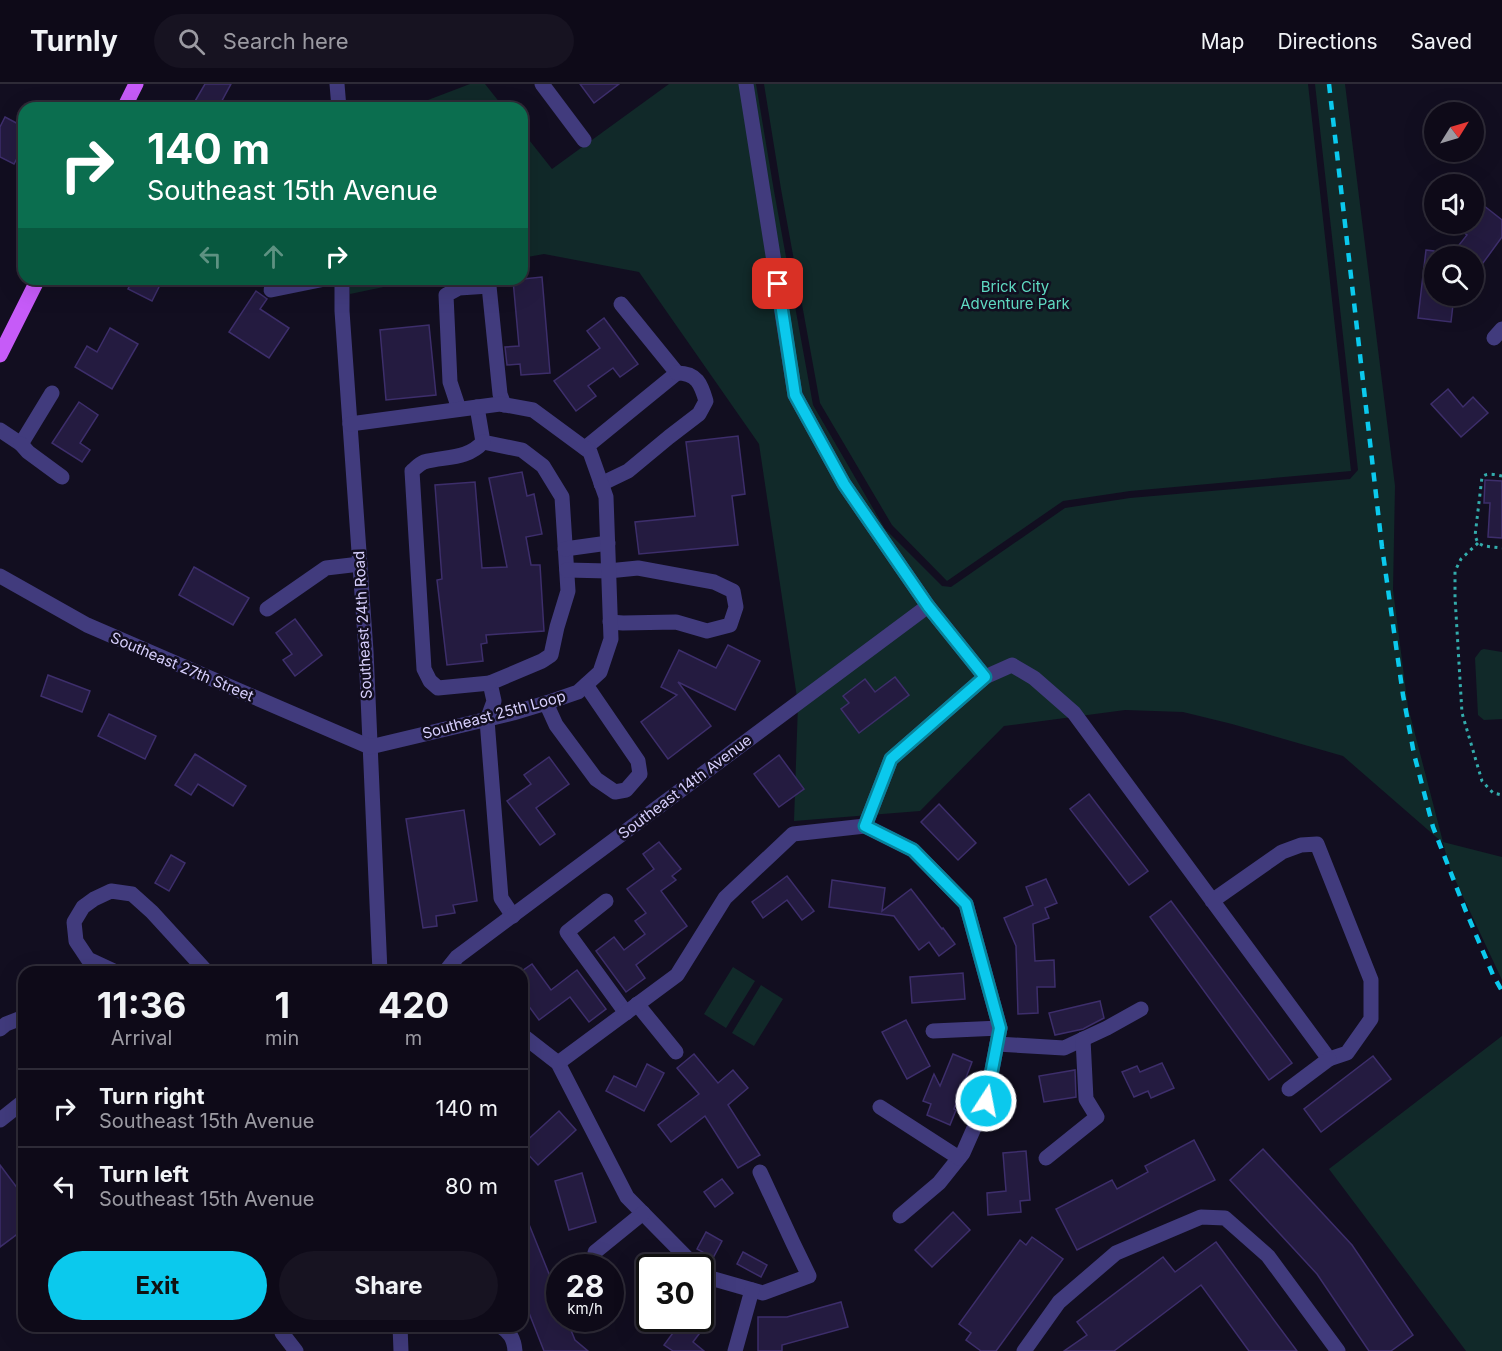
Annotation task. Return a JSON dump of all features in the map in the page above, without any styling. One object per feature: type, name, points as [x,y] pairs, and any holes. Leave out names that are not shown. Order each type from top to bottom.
[{"type":"main road","points":[[127,102],[136,84]]},
{"type":"main road","points":[[0,355],[35,285]]},
{"type":"street","points":[[337,84],[338,102]]},
{"type":"street","points":[[542,84],[584,140]]},
{"type":"street","points":[[746,84],[795,395],[844,484],[928,606],[985,677]]},
{"type":"street","points":[[271,290],[296,285]]},
{"type":"street","name":"Southeast 24th Road","points":[[342,285],[366,651],[380,966]]},
{"type":"street","points":[[459,410],[450,382],[446,295],[459,288],[489,285],[500,394],[504,405]]},
{"type":"street","points":[[621,304],[677,373]]},
{"type":"street","points":[[585,448],[677,373],[686,373],[698,380],[706,401],[699,414],[628,471],[601,483]]},
{"type":"street","points":[[21,444],[52,393]]},
{"type":"street","name":"Southeast 25th Loop","points":[[350,424],[504,405],[533,411],[590,452],[606,497],[611,639],[600,672],[578,692],[546,703],[487,720],[370,747]]},
{"type":"street","points":[[477,407],[483,442]]},
{"type":"street","points":[[0,430],[62,477]]},
{"type":"street","points":[[483,442],[522,450],[543,466],[562,497],[568,591],[551,655],[490,683],[438,688],[430,681],[424,669],[412,471],[422,463],[461,456],[477,449],[483,442]]},
{"type":"street","points":[[565,549],[608,543]]},
{"type":"street","points":[[267,609],[326,568],[360,564]]},
{"type":"street","points":[[567,570],[608,571],[638,568],[714,582],[733,591],[736,607],[730,625],[708,632],[676,622],[610,622]]},
{"type":"street","name":"Southeast 27th Street","points":[[0,576],[87,626],[370,747]]},
{"type":"street","name":"Southeast 14th Avenue","points":[[450,966],[457,957],[928,606]]},
{"type":"street","points":[[865,826],[891,759],[985,677],[1011,665],[1034,678],[1074,713],[1329,1059]]},
{"type":"street","points":[[490,683],[494,701],[487,720],[501,898],[513,916]]},
{"type":"street","points":[[546,703],[556,725],[596,779],[615,792],[626,790],[640,774],[638,761],[586,685]]},
{"type":"street","points":[[558,1064],[677,975],[725,898],[793,834],[865,826],[913,850],[966,904],[999,1036],[986,1101],[961,1156],[939,1183],[900,1216]]},
{"type":"street","points":[[1212,900],[1282,852],[1301,845],[1317,844],[1371,980],[1371,1019],[1347,1053],[1329,1059],[1289,1089]]},
{"type":"street","points":[[103,966],[88,959],[76,941],[74,922],[83,907],[111,891],[132,894],[152,912],[202,966]]},
{"type":"street","points":[[606,902],[567,932],[632,1009],[676,1052]]},
{"type":"street","points":[[933,1031],[999,1036],[1064,1048],[1142,1009]]},
{"type":"street","points":[[0,1029],[18,1019]]},
{"type":"street","points":[[1046,1158],[1097,1118],[1086,1099],[1083,1039]]},
{"type":"street","points":[[528,1040],[558,1064],[627,1197],[683,1254]]},
{"type":"street","points":[[0,1119],[18,1106]]},
{"type":"street","points":[[880,1107],[961,1156]]},
{"type":"street","points":[[714,1279],[763,1293],[809,1276],[760,1172]]},
{"type":"street","points":[[595,1252],[643,1213]]},
{"type":"street","points":[[1024,1351],[1059,1302],[1116,1253],[1201,1217],[1225,1218],[1268,1256],[1338,1351]]},
{"type":"street","points":[[735,1351],[752,1290]]},
{"type":"street","points":[[400,1332],[401,1351]]},
{"type":"street","points":[[509,1332],[516,1351]]},
{"type":"street","points":[[282,1333],[296,1351]]},
{"type":"path","points":[[1502,476],[1487,474],[1482,477],[1475,536],[1478,543],[1484,546],[1502,548]]},
{"type":"path","points":[[1478,543],[1461,559],[1455,571],[1462,713],[1482,781],[1493,793],[1502,795]]},
{"type":"green space","points":[[470,84],[485,84],[499,102],[423,102]]},
{"type":"green space","points":[[669,84],[756,84],[813,405],[885,529],[942,586],[951,587],[1065,508],[1130,498],[1350,479],[1358,470],[1315,84],[1345,84],[1395,486],[1393,590],[1408,707],[1443,842],[1502,857],[1502,980],[1450,869],[1443,843],[1343,756],[1183,712],[1125,710],[1004,726],[920,811],[794,821],[798,704],[759,444],[639,272],[544,254],[528,257],[528,139],[552,169]]},
{"type":"green space","name":"Brick City Adventure Park","points":[[764,84],[1308,84],[1351,471],[1130,491],[1063,501],[947,581],[892,525],[820,403]]},
{"type":"green space","points":[[350,285],[393,285],[350,294]]},
{"type":"green space","points":[[1484,649],[1502,652],[1502,719],[1484,720],[1478,715],[1475,658]]},
{"type":"green space","points":[[733,967],[755,981],[726,1028],[704,1014]]},
{"type":"green space","points":[[761,985],[783,999],[754,1046],[732,1033]]},
{"type":"green space","points":[[1502,1036],[1502,1351],[1466,1351],[1329,1169]]},
{"type":"building","points":[[205,84],[231,84],[221,102],[194,102]]},
{"type":"building","points":[[580,84],[619,84],[594,103]]},
{"type":"building","points":[[5,117],[18,124],[18,156],[14,164],[0,157],[0,127]]},
{"type":"building","points":[[1484,206],[1502,220],[1502,237],[1484,262],[1484,246],[1459,245],[1467,235],[1484,234]]},
{"type":"building","points":[[1424,267],[1424,306],[1453,306],[1451,322],[1418,318]]},
{"type":"building","points":[[542,277],[550,373],[521,375],[520,364],[507,365],[505,347],[519,346],[513,285],[528,285],[528,278]]},
{"type":"building","points":[[130,285],[160,285],[152,301],[128,289]]},
{"type":"building","points":[[256,291],[267,299],[260,309],[289,328],[269,358],[229,332]]},
{"type":"building","points":[[604,318],[638,364],[620,377],[613,368],[588,386],[596,396],[576,411],[554,381],[600,348],[587,331]]},
{"type":"building","points":[[429,325],[436,395],[386,400],[380,330]]},
{"type":"building","points":[[110,328],[138,344],[112,389],[75,367],[87,346],[97,352]]},
{"type":"building","points":[[1448,389],[1463,407],[1473,397],[1488,413],[1461,437],[1431,404]]},
{"type":"building","points":[[79,402],[98,415],[80,443],[90,450],[82,462],[52,443]]},
{"type":"building","points":[[738,436],[745,494],[732,496],[738,545],[639,554],[635,522],[695,516],[686,442]]},
{"type":"building","points":[[522,472],[527,496],[534,494],[542,534],[526,537],[531,565],[540,565],[544,631],[486,635],[487,643],[481,644],[483,661],[447,665],[437,580],[442,579],[435,485],[475,482],[482,568],[507,567],[489,478]]},
{"type":"building","points":[[1485,480],[1502,481],[1502,538],[1488,537],[1490,503],[1484,503]]},
{"type":"building","points":[[194,567],[249,598],[233,625],[179,595]]},
{"type":"building","points":[[295,619],[322,655],[295,676],[283,660],[292,654],[276,633]]},
{"type":"building","points":[[728,645],[760,661],[735,710],[678,682],[711,726],[668,759],[641,722],[677,695],[661,687],[679,650],[716,668]]},
{"type":"building","points":[[48,675],[90,691],[82,712],[41,696]]},
{"type":"building","points":[[895,677],[909,695],[859,733],[841,709],[849,703],[843,696],[865,679],[875,692]]},
{"type":"building","points":[[109,714],[156,736],[145,759],[98,736]]},
{"type":"building","points":[[195,754],[246,786],[233,806],[198,784],[191,795],[175,785]]},
{"type":"building","points":[[779,755],[804,789],[779,807],[754,774]]},
{"type":"building","points":[[549,757],[569,784],[536,808],[555,834],[540,845],[507,801],[531,784],[524,775]]},
{"type":"building","points":[[1089,794],[1148,871],[1129,885],[1070,809]]},
{"type":"building","points":[[939,804],[976,843],[958,860],[921,822]]},
{"type":"building","points":[[464,810],[477,901],[453,905],[455,913],[436,916],[437,926],[423,928],[406,819]]},
{"type":"building","points":[[659,842],[681,869],[672,876],[676,880],[661,891],[687,926],[636,965],[645,978],[626,992],[596,951],[614,937],[624,950],[645,934],[635,921],[646,913],[627,889],[654,869],[643,854]]},
{"type":"building","points":[[171,855],[185,863],[169,891],[155,883]]},
{"type":"building","points":[[787,876],[814,911],[802,920],[787,900],[763,918],[752,902]]},
{"type":"building","points":[[1046,879],[1057,903],[1045,908],[1049,918],[1033,924],[1035,961],[1054,960],[1055,987],[1037,987],[1038,1013],[1018,1014],[1016,946],[1004,918],[1033,905],[1026,887]]},
{"type":"building","points":[[832,880],[885,888],[882,911],[911,889],[955,944],[939,956],[929,942],[919,950],[894,916],[829,907]]},
{"type":"building","points":[[1171,901],[1292,1063],[1269,1080],[1150,917]]},
{"type":"building","points":[[532,964],[551,990],[577,970],[606,1009],[589,1022],[570,997],[539,1020],[528,1005],[528,967]]},
{"type":"building","points":[[963,973],[965,999],[912,1003],[910,977]]},
{"type":"building","points":[[1100,1001],[1104,1018],[1083,1029],[1055,1035],[1049,1013]]},
{"type":"building","points":[[906,1020],[930,1066],[907,1079],[882,1032]]},
{"type":"building","points":[[694,1054],[718,1083],[733,1070],[748,1088],[728,1105],[760,1155],[738,1168],[705,1116],[671,1142],[658,1125],[699,1094],[677,1068]]},
{"type":"building","points":[[953,1054],[972,1062],[950,1125],[927,1115],[931,1104],[923,1101],[934,1074],[940,1086]]},
{"type":"building","points":[[1373,1056],[1391,1079],[1321,1132],[1304,1109]]},
{"type":"building","points":[[1162,1063],[1174,1088],[1151,1098],[1148,1091],[1134,1097],[1122,1072],[1137,1066],[1140,1072]]},
{"type":"building","points":[[647,1064],[664,1073],[644,1111],[606,1091],[614,1076],[636,1087]]},
{"type":"building","points":[[1075,1070],[1076,1097],[1044,1102],[1039,1076]]},
{"type":"building","points":[[559,1111],[576,1130],[538,1165],[528,1154],[528,1139]]},
{"type":"building","points":[[1194,1140],[1215,1180],[1077,1250],[1056,1209],[1112,1180],[1117,1189],[1148,1172],[1145,1166]]},
{"type":"building","points":[[1263,1149],[1352,1245],[1413,1335],[1391,1351],[1369,1351],[1317,1274],[1230,1180]]},
{"type":"building","points":[[1026,1151],[1030,1200],[1020,1201],[1021,1212],[988,1215],[987,1193],[1006,1191],[1003,1153]]},
{"type":"building","points":[[0,1165],[18,1189],[18,1234],[0,1247]]},
{"type":"building","points":[[582,1173],[596,1222],[569,1230],[555,1181]]},
{"type":"building","points":[[722,1179],[733,1193],[715,1207],[704,1192]]},
{"type":"building","points":[[953,1212],[970,1230],[932,1267],[915,1250]]},
{"type":"building","points":[[528,1222],[546,1266],[546,1332],[572,1332],[575,1340],[588,1351],[544,1351],[528,1310]]},
{"type":"building","points":[[706,1232],[722,1241],[714,1256],[714,1254],[706,1254],[697,1249]]},
{"type":"building","points":[[1032,1237],[1063,1259],[996,1351],[981,1351],[966,1340],[971,1333],[959,1324],[1020,1240],[1026,1245]]},
{"type":"building","points":[[1216,1242],[1297,1351],[1249,1351],[1201,1285],[1114,1351],[1064,1351],[1087,1335],[1077,1322],[1163,1257],[1175,1272]]},
{"type":"building","points":[[743,1252],[767,1265],[761,1277],[737,1264]]},
{"type":"building","points":[[841,1302],[848,1327],[782,1345],[782,1351],[758,1351],[758,1317],[787,1317]]},
{"type":"building","points":[[674,1332],[701,1332],[693,1342],[704,1351],[673,1351],[664,1345]]},
{"type":"railway","points":[[1329,84],[1382,547],[1403,695],[1414,754],[1433,827],[1465,909],[1502,991]]},
{"type":"route","points":[[778,284],[795,395],[844,484],[928,606],[985,677],[891,759],[865,826],[913,850],[966,904],[1000,1028],[986,1101]]}]
